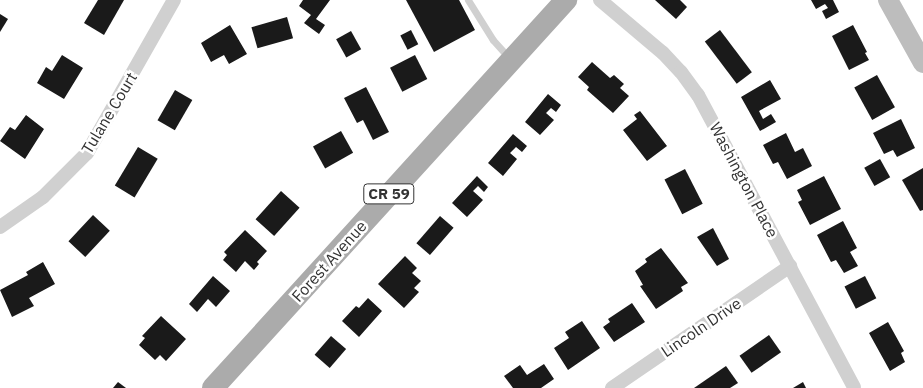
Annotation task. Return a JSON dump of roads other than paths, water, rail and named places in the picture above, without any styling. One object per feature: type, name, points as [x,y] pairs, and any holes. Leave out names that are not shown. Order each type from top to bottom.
[{"type":"main road","name":"Forest Avenue","points":[[213,388],[566,0]]},
{"type":"street","name":"Tulane Court","points":[[0,227],[43,197],[87,153],[174,0]]},
{"type":"street","name":"Washington Place","points":[[600,0],[663,54],[681,72],[698,95],[854,387]]},
{"type":"street","points":[[888,0],[923,63]]},
{"type":"street","name":"Lincoln Drive","points":[[612,388],[790,266]]},
{"type":"lane","points":[[468,0],[493,40],[511,60]]}]
